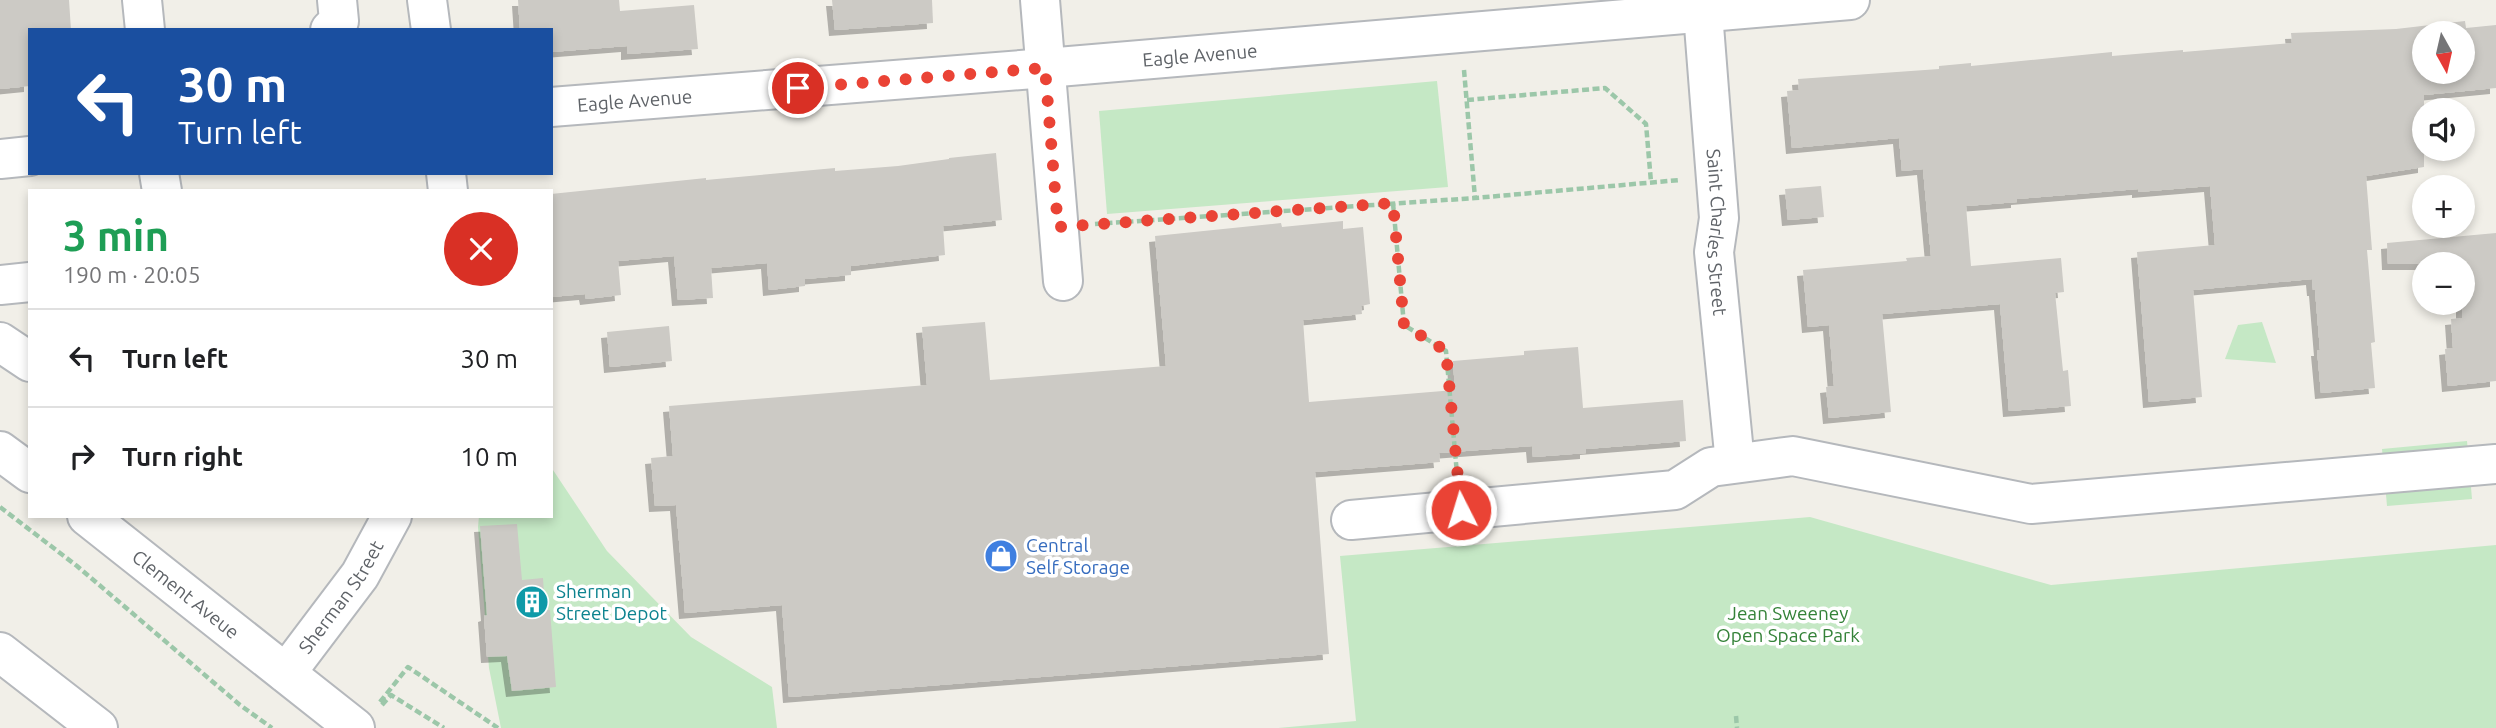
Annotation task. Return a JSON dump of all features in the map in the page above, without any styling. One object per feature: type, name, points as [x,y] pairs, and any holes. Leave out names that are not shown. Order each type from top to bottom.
[{"type":"street","points":[[142,0],[145,28]]},
{"type":"street","points":[[332,28],[339,21],[337,0]]},
{"type":"street","points":[[427,0],[431,28]]},
{"type":"street","points":[[1040,0],[1063,281]]},
{"type":"street","name":"Eagle Avenue","points":[[553,107],[1461,33],[1703,6],[1850,0]]},
{"type":"street","name":"Saint Charles Street","points":[[1703,6],[1719,218],[1714,252],[1735,463]]},
{"type":"street","points":[[0,159],[28,156]]},
{"type":"street","points":[[0,285],[28,282]]},
{"type":"street","points":[[0,342],[28,361]]},
{"type":"street","points":[[0,451],[28,472]]},
{"type":"street","points":[[1351,520],[1675,491],[1711,467],[1793,456],[2032,504],[2496,464]]},
{"type":"street","name":"Clement Aveue","points":[[90,518],[286,673],[369,716]]},
{"type":"street","name":"Sherman Street","points":[[286,673],[360,575],[391,518]]},
{"type":"street","points":[[0,652],[98,728]]},
{"type":"path","points":[[1461,33],[1475,198]]},
{"type":"path","points":[[1466,100],[1605,88],[1646,124],[1650,183]]},
{"type":"path","points":[[1058,227],[1475,198],[1716,177]]},
{"type":"path","points":[[1393,203],[1404,325],[1446,351],[1461,510]]},
{"type":"path","points":[[0,507],[77,566],[240,705],[272,728]]},
{"type":"path","points":[[369,716],[408,667],[498,728]]},
{"type":"path","points":[[369,716],[391,695],[444,728]]},
{"type":"path","points":[[1736,716],[1737,728]]},
{"type":"green space","points":[[1437,81],[1448,187],[1107,214],[1099,111]]},
{"type":"green space","points":[[2262,322],[2276,363],[2225,359],[2238,325]]},
{"type":"green space","points":[[2467,441],[2472,499],[2387,506],[2382,449]]},
{"type":"green space","points":[[553,470],[607,551],[691,637],[772,687],[777,728],[501,728],[489,668],[479,518],[553,518]]},
{"type":"green space","name":"Jean Sweeney Open Space Park","points":[[1810,517],[2051,585],[2496,545],[2496,728],[1278,728],[1356,721],[1340,556]]},
{"type":"building","points":[[0,0],[69,0],[71,28],[28,28],[28,86],[0,89]]},
{"type":"building","points":[[518,0],[619,0],[620,11],[694,5],[698,49],[627,54],[627,46],[553,52],[553,28],[520,28]]},
{"type":"building","points":[[832,0],[932,0],[933,23],[835,30]]},
{"type":"building","points":[[2496,25],[2496,88],[2412,98],[2412,161],[2424,161],[2424,167],[2366,176],[2372,250],[2367,250],[2375,342],[2371,343],[2375,388],[2321,393],[2317,350],[2320,350],[2312,279],[2193,290],[2202,397],[2149,402],[2137,252],[2215,245],[2210,186],[2138,192],[2138,189],[1966,206],[1971,266],[2061,258],[2064,292],[2055,293],[2063,371],[2068,370],[2071,406],[2009,411],[2000,304],[1882,314],[1891,412],[1829,418],[1826,387],[1834,386],[1829,325],[1808,327],[1803,270],[1907,261],[1906,258],[1931,256],[1923,169],[1902,171],[1899,138],[1792,148],[1787,91],[1799,90],[1798,79],[1939,69],[1939,66],[1971,63],[1971,66],[2112,52],[2112,56],[2292,43],[2291,33],[2412,27],[2412,84],[2475,84],[2475,27]]},
{"type":"building","points":[[996,153],[1002,220],[943,226],[945,255],[851,266],[851,275],[805,279],[805,286],[769,290],[767,263],[711,268],[713,298],[678,300],[674,256],[618,261],[621,295],[586,299],[585,294],[553,297],[553,194],[706,178],[898,166]]},
{"type":"building","points":[[1821,186],[1824,217],[1788,220],[1785,189]]},
{"type":"building","name":"Central Self Storage","points":[[1343,221],[1343,229],[1363,227],[1370,304],[1361,306],[1362,314],[1303,320],[1309,402],[1455,390],[1453,361],[1578,347],[1583,408],[1683,400],[1686,441],[1586,449],[1586,453],[1533,457],[1532,446],[1439,453],[1440,462],[1315,472],[1329,654],[789,697],[782,605],[685,613],[676,505],[655,506],[651,458],[673,456],[669,406],[927,385],[922,327],[985,322],[990,380],[1166,366],[1155,236],[1281,223],[1282,227]]},
{"type":"building","points":[[2496,233],[2496,381],[2448,386],[2445,349],[2453,348],[2451,319],[2462,318],[2462,315],[2475,315],[2475,252],[2412,252],[2412,264],[2388,264],[2387,243],[2475,238],[2475,235]]},
{"type":"building","points":[[669,326],[672,361],[610,367],[607,332]]},
{"type":"building","name":"Sherman Street Depot","points":[[517,524],[522,580],[543,578],[545,610],[550,610],[556,687],[512,691],[507,656],[487,657],[484,616],[487,615],[480,526]]},
{"type":"place","name":"Central Self Storage","points":[[1001,556]]},
{"type":"place","name":"Sherman Street Depot","points":[[532,602]]},
{"type":"route","points":[[798,88],[1045,68],[1058,227],[1393,203],[1404,325],[1446,351],[1461,510]]}]
